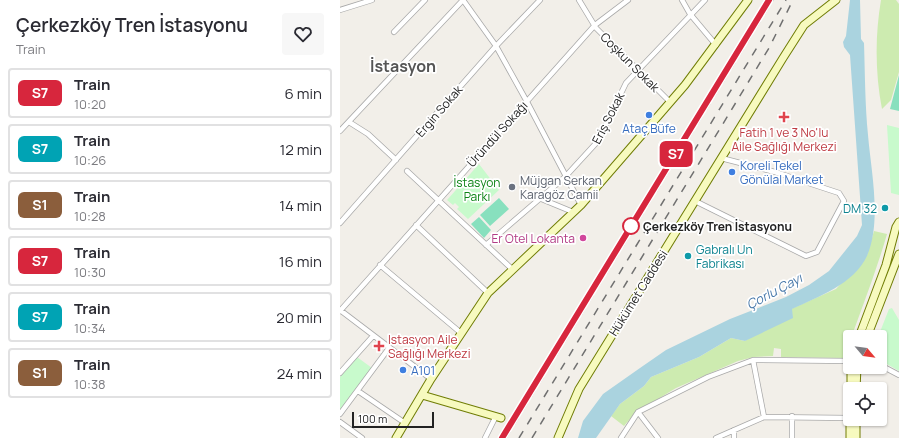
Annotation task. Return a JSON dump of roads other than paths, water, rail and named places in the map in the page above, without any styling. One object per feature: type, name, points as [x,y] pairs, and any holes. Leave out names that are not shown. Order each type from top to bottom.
[{"type":"main road","points":[[396,438],[431,379],[488,293],[581,205],[670,102],[716,45],[748,0]]},
{"type":"main road","name":"Hükümet Caddesi","points":[[558,438],[577,393],[720,158],[804,25],[836,0]]},
{"type":"main road","points":[[898,224],[895,232],[899,236]]},
{"type":"main road","points":[[862,330],[886,265],[898,224]]},
{"type":"main road","points":[[870,330],[899,254]]},
{"type":"main road","points":[[422,395],[498,417]]},
{"type":"main road","points":[[850,426],[850,438]]},
{"type":"main road","points":[[856,426],[856,438]]},
{"type":"street","points":[[340,10],[372,0]]},
{"type":"street","points":[[394,32],[425,0]]},
{"type":"street","points":[[340,130],[463,0],[496,46],[581,205]]},
{"type":"street","name":"Ergin Sokak","points":[[340,224],[496,46],[540,0]]},
{"type":"street","name":"Coşkun Sokak","points":[[580,0],[595,25],[607,40],[639,69],[670,102]]},
{"type":"street","name":"Üründül Sokağı","points":[[340,310],[526,100],[595,25],[628,0]]},
{"type":"street","points":[[682,0],[690,14],[716,45]]},
{"type":"street","name":"Eriş Sokak","points":[[486,245],[565,177],[598,141],[626,83],[690,14],[705,0]]},
{"type":"street","points":[[349,122],[368,134],[396,160]]},
{"type":"street","points":[[695,201],[806,256],[817,252],[844,201],[839,193],[775,172],[720,158]]},
{"type":"street","points":[[407,171],[512,269]]},
{"type":"street","points":[[539,198],[573,212]]},
{"type":"street","points":[[416,225],[488,293]]},
{"type":"street","points":[[380,265],[461,333]]},
{"type":"street","points":[[340,310],[431,379]]},
{"type":"street","points":[[340,374],[373,336]]},
{"type":"street","points":[[340,414],[389,348]]},
{"type":"street","points":[[621,438],[638,412],[708,377],[754,360],[843,361]]},
{"type":"street","points":[[754,360],[764,417]]},
{"type":"street","points":[[887,369],[899,375]]},
{"type":"street","points":[[358,391],[405,423]]},
{"type":"street","points":[[638,412],[658,438]]},
{"type":"street","points":[[792,416],[792,438]]},
{"type":"street","points":[[716,438],[764,417],[843,416]]},
{"type":"street","points":[[485,438],[498,417]]},
{"type":"street","points":[[340,422],[362,438]]},
{"type":"street","points":[[734,430],[734,438]]},
{"type":"water","points":[[850,0],[860,0],[861,39],[864,43],[867,123],[875,212],[871,242],[867,256],[861,266],[844,282],[824,294],[792,309],[793,318],[745,341],[731,338],[699,357],[651,377],[644,386],[620,404],[596,438],[578,438],[583,421],[603,394],[666,350],[730,319],[786,297],[809,285],[829,271],[857,236],[862,225],[850,55],[844,47],[843,42],[846,36]]},
{"type":"railway","points":[[506,438],[773,0]]},
{"type":"railway","points":[[519,438],[786,0]]},
{"type":"railway","points":[[532,438],[769,48],[793,0]]},
{"type":"train","name":"S7","points":[[502,438],[769,0]]},
{"type":"place","name":"Ataç Büfe","points":[[649,115]]},
{"type":"place","name":"Fatih 1 ve 3 No'lu Aile Sağlığı Merkezi","points":[[784,117]]},
{"type":"place","name":"Koreli Tekel Gönülal Market","points":[[732,172]]},
{"type":"place","name":"Müjgan Serkan Karagöz Camii","points":[[512,187]]},
{"type":"place","name":"DM 32","points":[[885,208]]},
{"type":"place","name":"Çerkezköy Tren İstasyonu","points":[[631,226]]},
{"type":"place","name":"Er Otel Lokanta","points":[[583,238]]},
{"type":"place","name":"Gabralı Un Fabrikası","points":[[688,256]]},
{"type":"place","name":"Istasyon Aile Sağlığı Merkezi","points":[[379,346]]},
{"type":"place","name":"A101","points":[[403,370]]},
{"type":"district","name":"İstasyon","points":[[403,66]]},
{"type":"park label","name":"İstasyon Parkı","points":[[477,189]]},
{"type":"water label","name":"Çorlu Çayı","points":[[774,291]]}]
